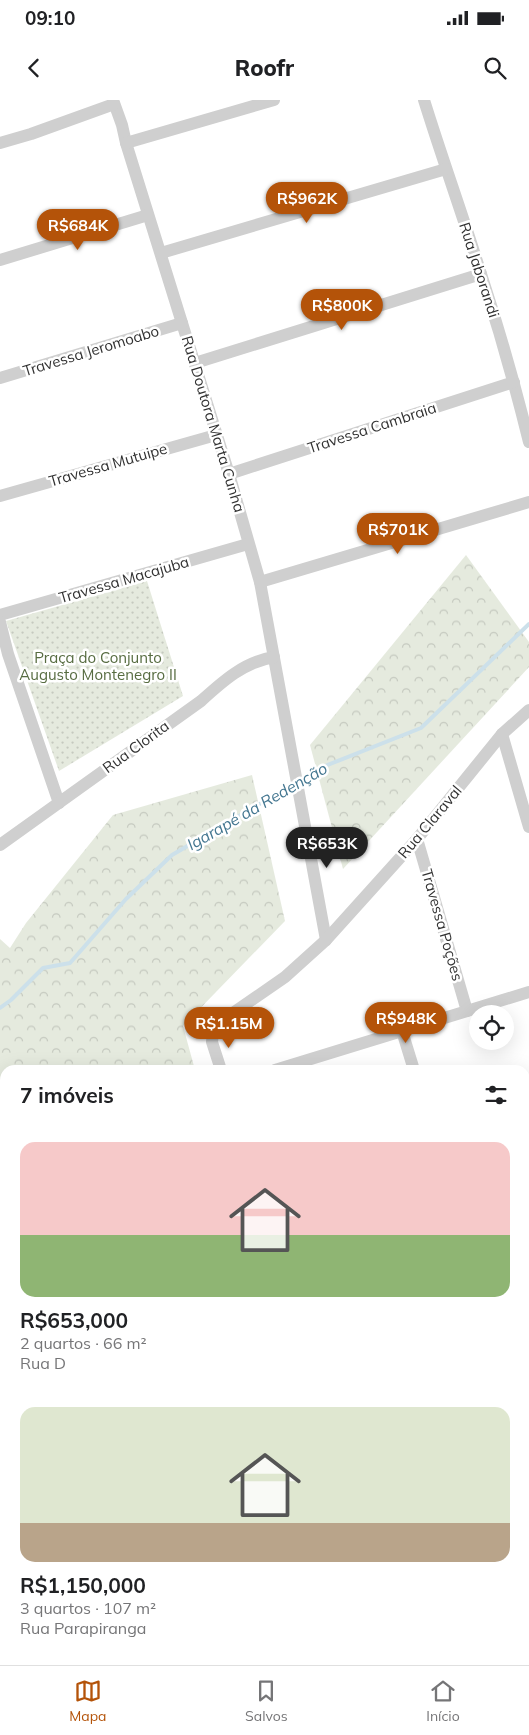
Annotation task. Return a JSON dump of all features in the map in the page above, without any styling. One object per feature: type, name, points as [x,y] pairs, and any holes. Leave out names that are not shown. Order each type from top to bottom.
[{"type":"street","points":[[126,144],[274,100]]},
{"type":"street","name":"Rua Jaborandi","points":[[424,100],[481,274],[514,382],[529,442]]},
{"type":"street","points":[[0,143],[31,134],[113,102]]},
{"type":"street","name":"Rua Doutora Marta Cunha","points":[[113,102],[122,125],[126,144],[229,474],[260,582],[326,940]]},
{"type":"street","points":[[161,253],[446,169]]},
{"type":"street","points":[[0,260],[148,215]]},
{"type":"street","points":[[195,363],[481,274]]},
{"type":"street","name":"Travessa Jeromoabo","points":[[0,378],[182,323]]},
{"type":"street","name":"Travessa Cambraia","points":[[229,474],[514,382]]},
{"type":"street","name":"Travessa Mutuipe","points":[[0,496],[216,435]]},
{"type":"street","points":[[260,582],[529,502]]},
{"type":"street","name":"Travessa Macajuba","points":[[0,616],[248,544]]},
{"type":"street","points":[[0,622],[4,655],[59,803]]},
{"type":"street","name":"Rua Clorita","points":[[0,845],[201,701],[229,676],[252,663],[274,657]]},
{"type":"street","name":"Rua Claraval","points":[[220,1065],[212,1042],[215,1028],[220,1022],[285,977],[326,940],[417,839],[502,734],[529,710]]},
{"type":"street","points":[[502,734],[529,827]]},
{"type":"street","name":"Travessa Poções","points":[[417,839],[467,1011]]},
{"type":"street","points":[[298,1065],[529,992]]},
{"type":"street","points":[[402,1031],[412,1065]]},
{"type":"green space","points":[[466,555],[529,642],[529,667],[343,869],[310,745]]},
{"type":"green space","name":"Praça do Conjunto Augusto Montenegro II","points":[[147,581],[183,696],[59,771],[6,621]]},
{"type":"green space","points":[[252,775],[285,921],[183,1026],[194,1065],[0,1065],[0,939],[10,948],[26,923],[113,815]]},
{"type":"waterway","name":"Igarapé da Redenção","points":[[300,781],[325,766],[421,728],[529,624]]},
{"type":"waterway","name":"Igarapé da Redenção","points":[[0,1008],[11,1000],[43,968],[70,963],[126,899],[172,855],[294,784]]}]
